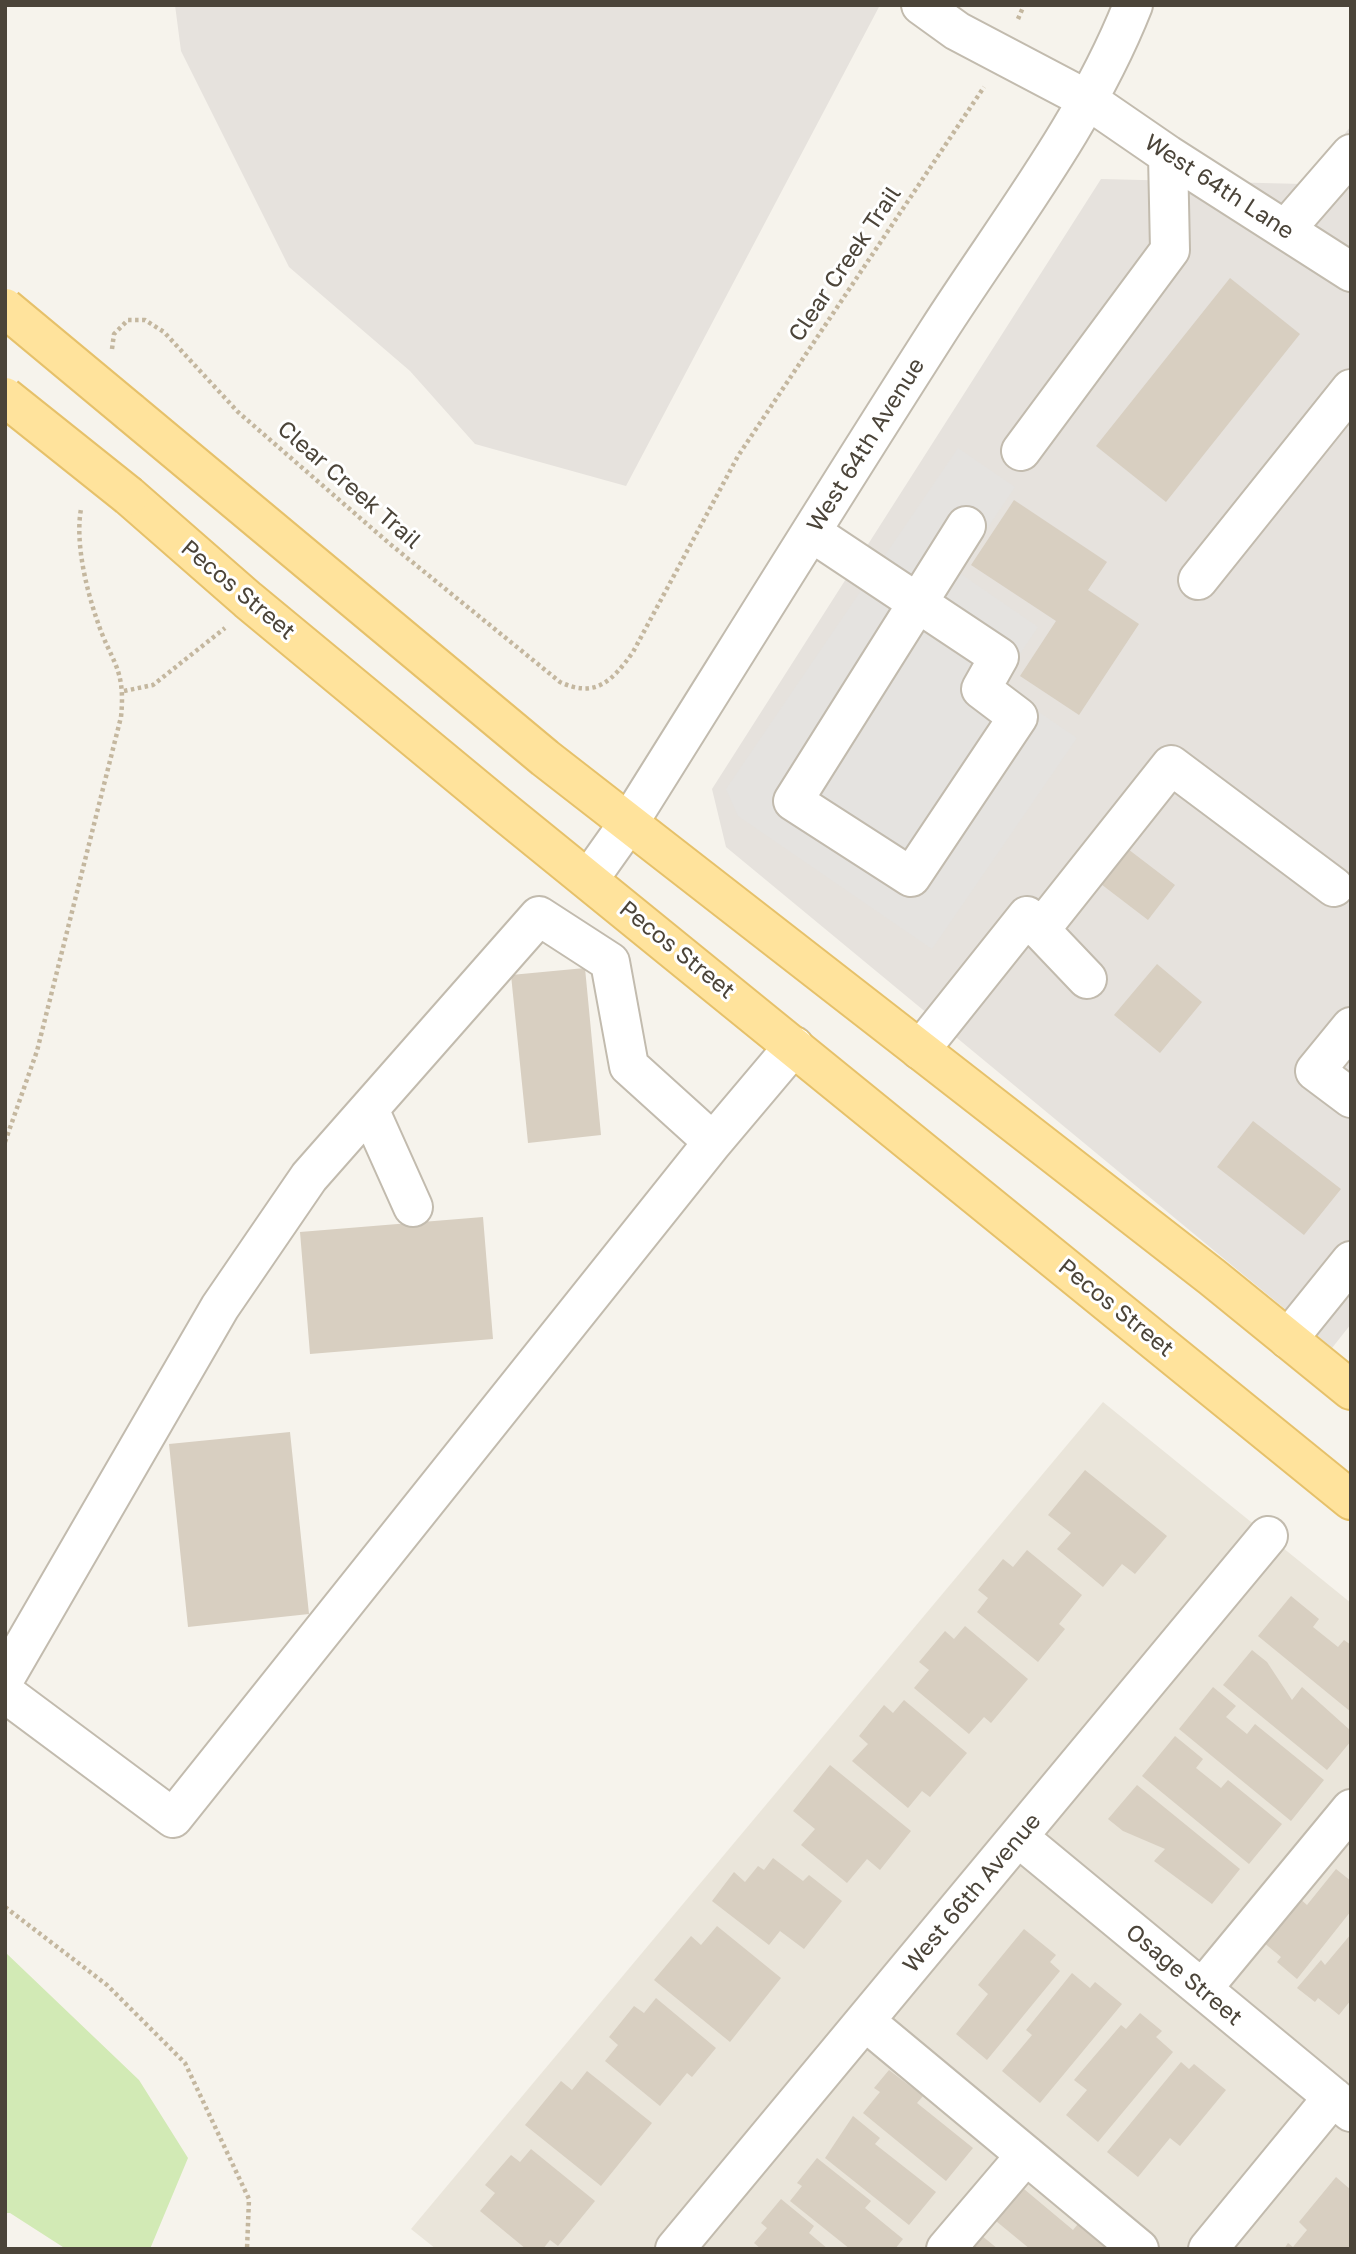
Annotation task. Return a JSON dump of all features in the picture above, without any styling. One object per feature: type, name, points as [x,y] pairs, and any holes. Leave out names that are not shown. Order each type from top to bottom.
[{"type":"main road","points":[[5,308],[628,824],[1351,1390]]},
{"type":"main road","name":"Pecos Street","points":[[5,397],[129,496],[269,618],[1351,1500]]},
{"type":"street","name":"West 64th Lane","points":[[920,5],[957,31],[1088,100],[1167,155],[1351,272]]},
{"type":"street","name":"West 64th Avenue","points":[[589,879],[628,824],[811,532],[1088,100],[1133,5]]},
{"type":"street","points":[[1285,230],[1351,154]]},
{"type":"street","points":[[1021,451],[1170,250],[1167,155]]},
{"type":"street","points":[[1198,580],[1351,389]]},
{"type":"street","points":[[811,532],[918,604],[999,657],[981,689],[1018,717],[911,877],[793,801],[918,604],[966,526]]},
{"type":"street","points":[[1040,930],[1171,765],[1334,887]]},
{"type":"street","points":[[5,1678],[220,1307],[309,1177],[540,916],[610,962],[629,1066],[713,1142]]},
{"type":"street","points":[[920,1050],[1027,916],[1087,979]]},
{"type":"street","points":[[1351,1027],[1315,1071],[1351,1098]]},
{"type":"street","points":[[5,1693],[173,1818],[713,1142],[794,1046]]},
{"type":"street","points":[[369,1110],[413,1207]]},
{"type":"street","points":[[1288,1339],[1351,1261]]},
{"type":"street","name":"West 66th Avenue","points":[[675,2249],[1268,1536]]},
{"type":"street","points":[[1202,1989],[1345,1828]]},
{"type":"street","name":"Osage Street","points":[[1018,1838],[1342,2105]]},
{"type":"street","points":[[866,2022],[1139,2249]]},
{"type":"street","points":[[1208,2249],[1342,2105]]},
{"type":"street","points":[[946,2249],[1026,2155]]},
{"type":"path","name":"Clear Creek Trail","points":[[109,360],[114,334],[128,320],[145,320],[163,332],[238,412],[390,544],[539,664],[572,687],[582,690],[600,686],[613,678],[633,652],[738,456],[990,78],[1024,5]]},
{"type":"path","points":[[5,1142],[37,1051],[121,717],[124,691],[118,666],[97,621],[85,572],[79,519],[82,506]]},
{"type":"path","points":[[124,691],[153,685],[229,625]]},
{"type":"path","points":[[5,1907],[107,1985],[185,2063],[249,2199],[247,2249]]},
{"type":"shaded area","points":[[175,5],[880,5],[626,486],[475,444],[410,371],[289,267],[181,51]]},
{"type":"shaded area","points":[[1351,126],[1351,1324],[1332,1348],[726,847],[712,789],[1101,179],[1303,184]]},
{"type":"shaded area","points":[[958,448],[1015,487],[958,572],[1038,627],[999,685],[1077,738],[932,949],[738,816],[726,789]]},
{"type":"shaded area","points":[[1103,1402],[1351,1603],[1351,2249],[436,2249],[411,2229]]},
{"type":"green space","points":[[5,1952],[139,2080],[188,2158],[150,2249],[66,2249],[10,2213],[5,2213]]},
{"type":"building","points":[[1230,278],[1300,334],[1166,502],[1096,446]]},
{"type":"building","points":[[1014,500],[1107,562],[1088,590],[1139,624],[1079,715],[1020,676],[1056,621],[971,565]]},
{"type":"building","points":[[1124,846],[1175,885],[1148,920],[1097,881]]},
{"type":"building","points":[[1157,964],[1202,1002],[1160,1053],[1114,1015]]},
{"type":"building","points":[[585,968],[601,1135],[528,1143],[511,975]]},
{"type":"building","points":[[1253,1121],[1341,1189],[1304,1235],[1217,1167]]},
{"type":"building","points":[[483,1217],[493,1339],[310,1354],[300,1232]]},
{"type":"building","points":[[290,1432],[309,1614],[188,1627],[169,1444]]},
{"type":"building","points":[[1085,1470],[1167,1536],[1135,1574],[1122,1564],[1103,1587],[1057,1549],[1071,1533],[1048,1515]]},
{"type":"building","points":[[1027,1550],[1082,1595],[1059,1624],[1065,1629],[1038,1662],[977,1612],[988,1598],[978,1590],[1003,1559],[1013,1567]]},
{"type":"building","points":[[1291,1596],[1319,1619],[1313,1627],[1338,1647],[1344,1640],[1351,1645],[1351,1712],[1258,1636]]},
{"type":"building","points":[[965,1626],[1028,1679],[991,1723],[984,1717],[969,1734],[914,1688],[929,1670],[919,1662],[945,1631],[954,1639]]},
{"type":"building","points":[[1252,1650],[1267,1662],[1292,1700],[1302,1687],[1351,1731],[1351,1741],[1327,1770],[1223,1685]]},
{"type":"building","points":[[1213,1687],[1236,1706],[1226,1717],[1247,1734],[1255,1724],[1324,1780],[1291,1821],[1179,1729]]},
{"type":"building","points":[[904,1700],[967,1753],[930,1797],[922,1791],[908,1808],[852,1761],[868,1744],[859,1736],[884,1705],[893,1713]]},
{"type":"building","points":[[1175,1736],[1203,1759],[1196,1768],[1221,1788],[1228,1780],[1282,1824],[1249,1864],[1142,1776]]},
{"type":"building","points":[[830,1765],[911,1831],[880,1870],[867,1859],[847,1883],[801,1845],[815,1829],[793,1811]]},
{"type":"building","points":[[1137,1785],[1240,1869],[1212,1904],[1154,1861],[1165,1849],[1123,1831],[1108,1819]]},
{"type":"building","points":[[773,1858],[803,1881],[809,1875],[842,1901],[804,1949],[780,1931],[769,1945],[712,1901],[734,1872],[745,1882],[758,1866],[764,1870]]},
{"type":"building","points":[[1336,1869],[1351,1881],[1351,1911],[1297,1979],[1277,1962],[1281,1957],[1263,1942],[1299,1898],[1307,1905]]},
{"type":"building","points":[[717,1926],[781,1978],[730,2042],[654,1980],[691,1936],[701,1945]]},
{"type":"building","points":[[1024,1929],[1056,1955],[1050,1962],[1060,1971],[987,2060],[956,2034],[988,1994],[978,1985]]},
{"type":"building","points":[[1351,1934],[1351,2000],[1339,2015],[1318,1998],[1315,2002],[1297,1988],[1321,1960],[1325,1965]]},
{"type":"building","points":[[1072,1973],[1090,1988],[1095,1982],[1122,2004],[1040,2103],[1002,2071],[1032,2035],[1026,2030]]},
{"type":"building","points":[[656,1998],[716,2048],[692,2077],[687,2073],[660,2106],[605,2061],[618,2045],[609,2037],[634,2006],[644,2013]]},
{"type":"building","points":[[1140,2013],[1162,2031],[1156,2037],[1173,2052],[1098,2142],[1066,2115],[1087,2090],[1074,2080],[1121,2025],[1126,2029]]},
{"type":"building","points":[[1181,2062],[1189,2069],[1194,2064],[1226,2090],[1180,2146],[1170,2138],[1138,2177],[1107,2152]]},
{"type":"building","points":[[889,2070],[923,2096],[917,2103],[973,2148],[946,2181],[863,2113],[880,2092],[874,2088]]},
{"type":"building","points":[[587,2071],[652,2123],[601,2186],[525,2125],[561,2081],[572,2090]]},
{"type":"building","points":[[853,2116],[880,2138],[875,2144],[936,2192],[909,2225],[825,2158]]},
{"type":"building","points":[[531,2149],[595,2201],[558,2246],[550,2240],[543,2249],[526,2249],[480,2211],[495,2193],[485,2185],[511,2155],[520,2162]]},
{"type":"building","points":[[817,2158],[871,2201],[865,2208],[903,2239],[895,2249],[850,2249],[790,2201],[802,2186],[797,2183]]},
{"type":"building","points":[[1336,2177],[1351,2190],[1351,2249],[1284,2249],[1288,2243],[1293,2247],[1307,2230],[1299,2222]]},
{"type":"building","points":[[1012,2179],[1073,2230],[1078,2224],[1107,2249],[1030,2249],[985,2212]]},
{"type":"building","points":[[781,2199],[814,2226],[809,2233],[828,2249],[761,2249],[754,2243],[767,2228],[761,2223]]},
{"type":"building","points":[[976,2231],[998,2249],[962,2249]]}]
